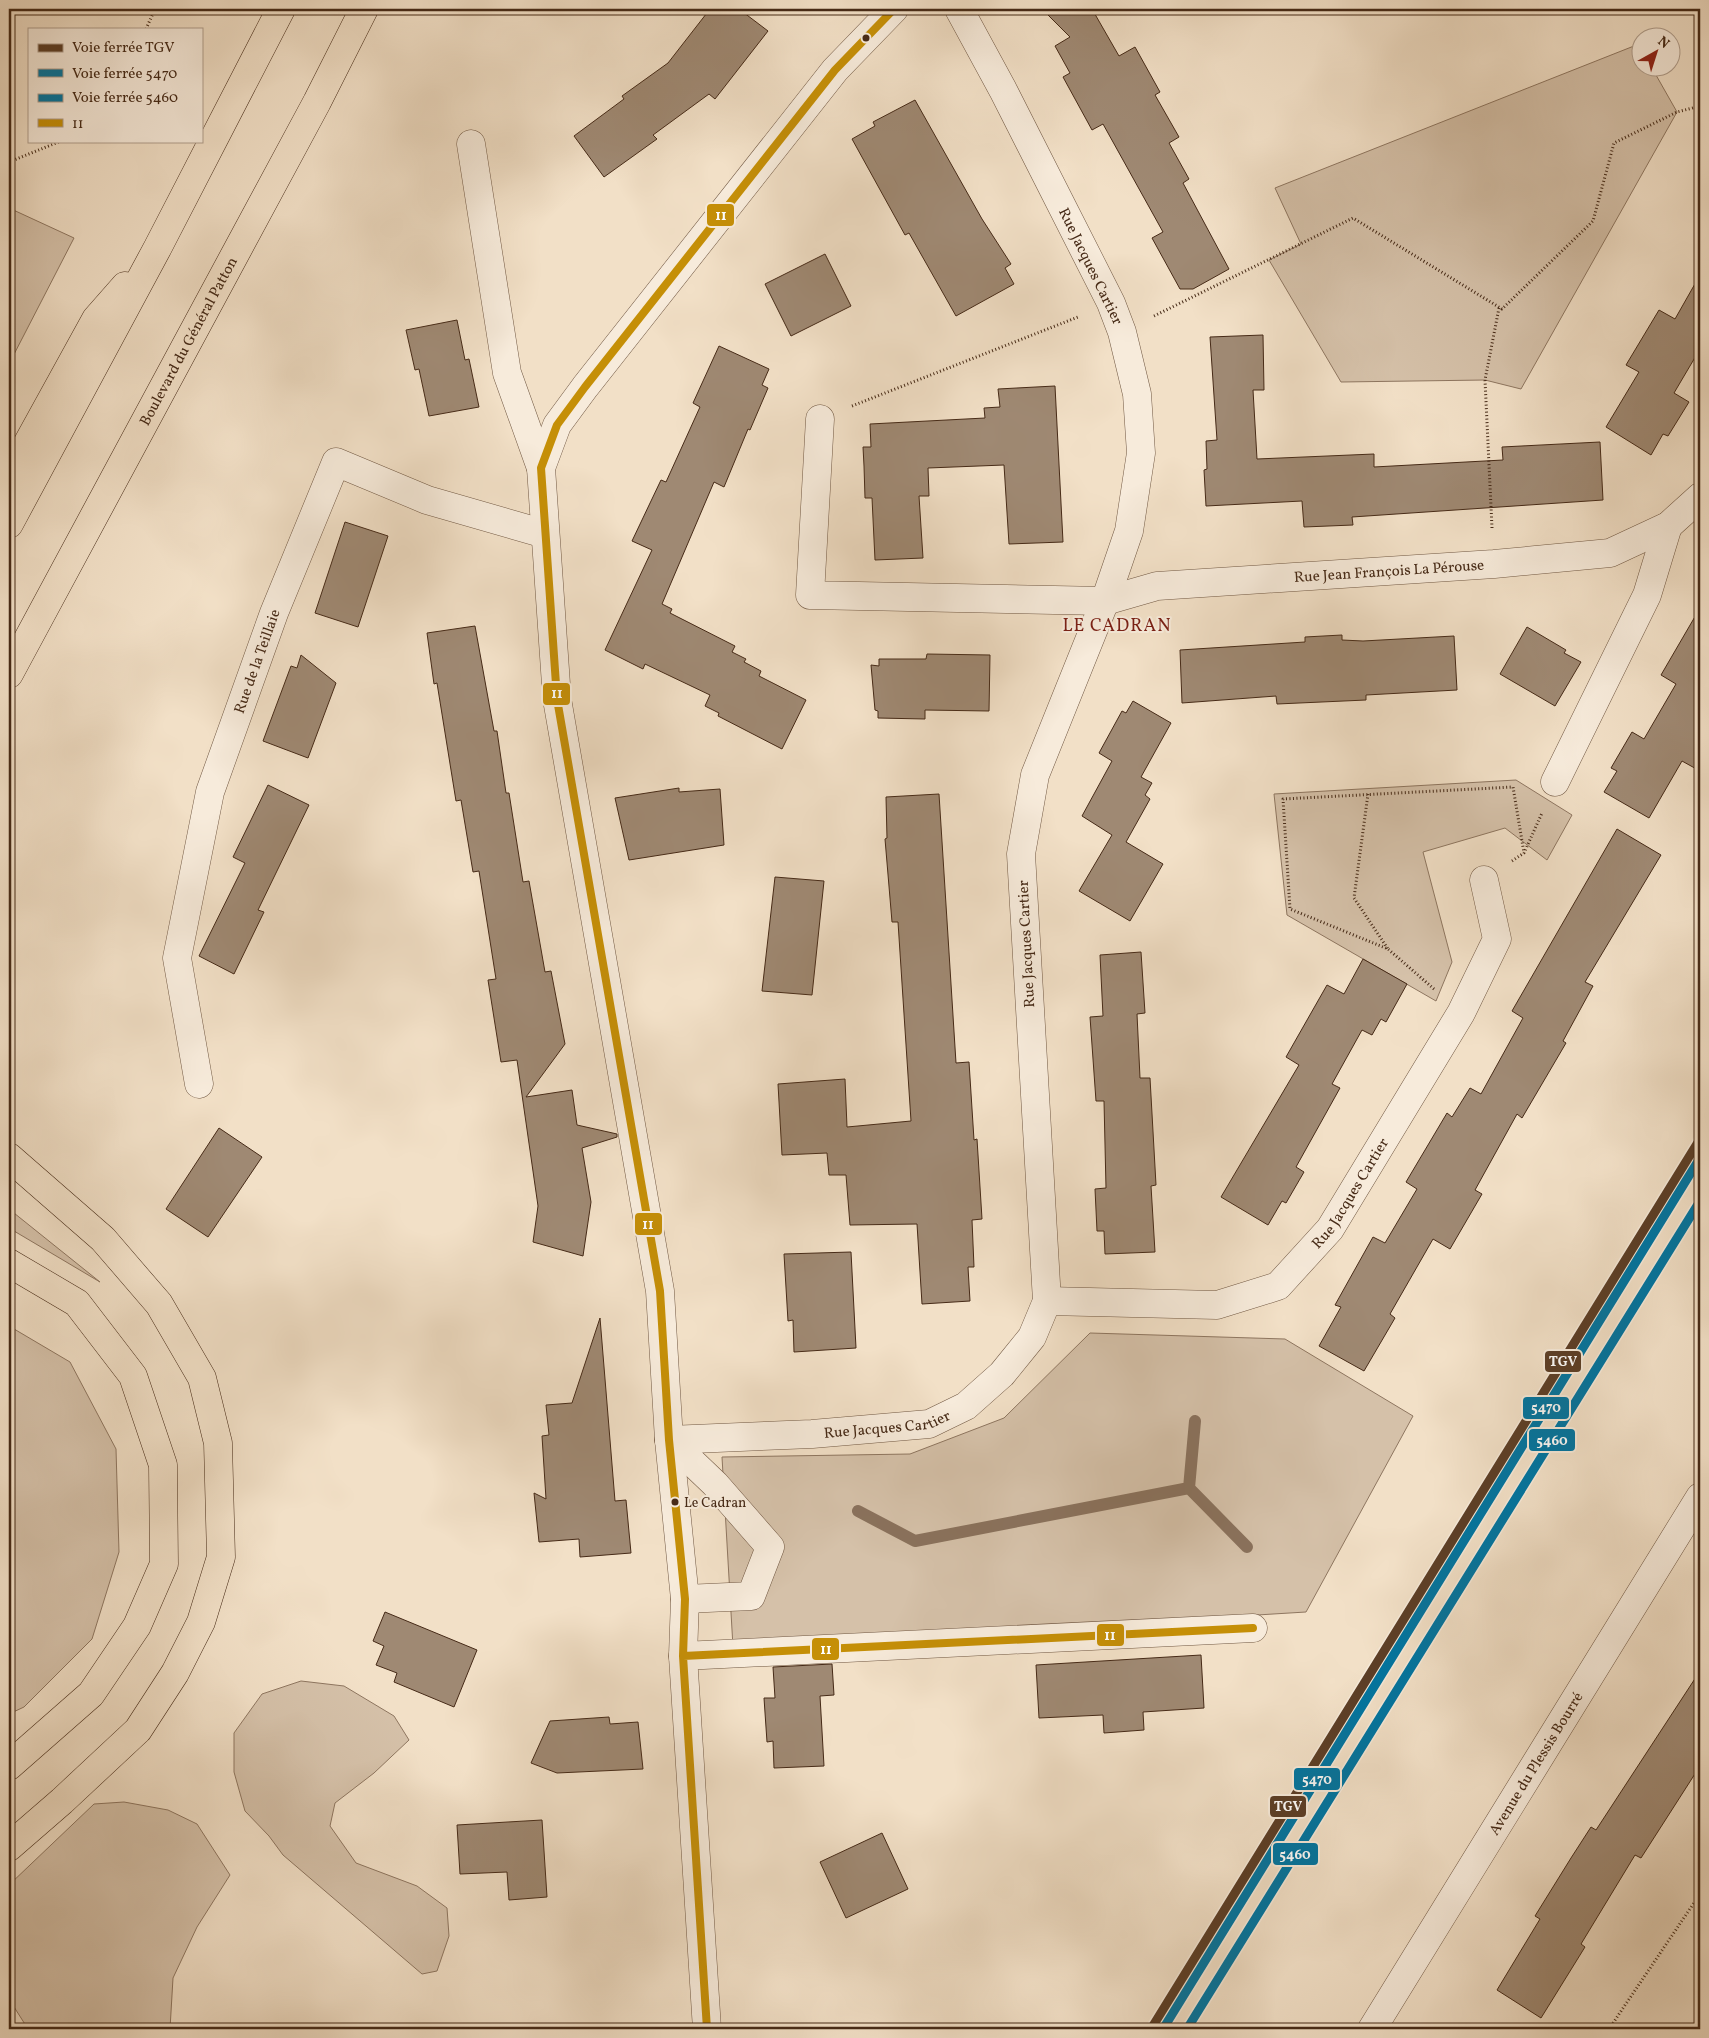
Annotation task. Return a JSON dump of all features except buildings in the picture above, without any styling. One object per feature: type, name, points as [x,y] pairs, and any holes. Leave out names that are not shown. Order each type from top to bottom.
[{"type":"highway","points":[[9,524],[158,247],[281,9]]},
{"type":"highway","name":"Boulevard du Général Patton","points":[[9,674],[317,102],[364,9]]},
{"type":"highway","points":[[9,477],[96,319],[158,247]]},
{"type":"highway","points":[[9,694],[32,632]]},
{"type":"highway","points":[[9,1157],[103,1239],[159,1304],[202,1378],[218,1444],[221,1557],[201,1622],[175,1673],[138,1730],[62,1801],[9,1846]]},
{"type":"highway","points":[[9,1263],[77,1303],[133,1376],[163,1465],[164,1564],[137,1626],[91,1694],[9,1766]]},
{"type":"street","points":[[541,468],[557,425],[585,387],[836,70],[894,9]]},
{"type":"street","name":"Rue Jacques Cartier","points":[[669,1440],[812,1434],[928,1424],[966,1406],[1002,1374],[1032,1337],[1047,1301],[1021,854],[1035,775],[1105,601],[1129,531],[1141,453],[1137,394],[1122,332],[1111,303],[1003,90],[959,9]]},
{"type":"street","points":[[471,144],[507,373],[541,468],[557,699],[660,1291],[669,1440],[685,1599],[683,1656],[706,2029]]},
{"type":"street","points":[[820,419],[810,596],[1105,601]]},
{"type":"street","name":"Rue de la Teillaie","points":[[199,1084],[177,958],[210,792],[274,614],[336,462],[427,500],[545,534]]},
{"type":"street","name":"Rue Jean François La Pérouse","points":[[1105,601],[1157,586],[1494,564],[1610,553],[1668,526],[1700,496]]},
{"type":"street","name":"Rue Jean François La Pérouse","points":[[1555,782],[1647,595],[1668,526]]},
{"type":"street","name":"Rue Jacques Cartier","points":[[1047,1301],[1217,1305],[1278,1286],[1330,1229],[1460,1013],[1497,939],[1484,880]]},
{"type":"street","points":[[669,1440],[715,1484],[770,1547],[751,1596],[685,1599]]},
{"type":"street","name":"Avenue du Plessis Bourré","points":[[1372,2029],[1700,1497]]},
{"type":"street","points":[[683,1656],[1253,1628]]},
{"type":"path","points":[[146,28],[155,9]]},
{"type":"path","points":[[1122,332],[1353,218],[1502,310],[1593,221],[1614,143],[1677,112],[1700,106]]},
{"type":"path","points":[[9,162],[59,142]]},
{"type":"path","points":[[820,419],[1111,303]]},
{"type":"path","points":[[1494,564],[1485,380],[1499,308]]},
{"type":"path","points":[[1484,880],[1524,853],[1555,782]]},
{"type":"path","points":[[1388,949],[1290,909],[1283,799],[1513,787],[1524,853]]},
{"type":"path","points":[[1368,794],[1354,898],[1388,949],[1460,1013]]},
{"type":"path","points":[[1609,2029],[1700,1894]]},
{"type":"shaded area","points":[[1632,47],[1632,78],[1658,78],[1677,112],[1521,389],[1485,380],[1341,382],[1269,260],[1301,244],[1275,188]]},
{"type":"shaded area","points":[[9,208],[74,238],[9,364]]},
{"type":"shaded area","points":[[1516,780],[1572,815],[1547,860],[1505,828],[1423,852],[1452,962],[1436,1001],[1287,915],[1274,794]]},
{"type":"shaded area","points":[[9,1209],[100,1282],[9,1228]]},
{"type":"shaded area","points":[[9,1326],[70,1362],[116,1449],[119,1552],[92,1639],[24,1707],[9,1714]]},
{"type":"shaded area","points":[[1090,1333],[1285,1339],[1413,1416],[1306,1612],[733,1647],[722,1457],[910,1454],[1004,1418]]},
{"type":"shaded area","points":[[301,1681],[344,1686],[394,1716],[409,1740],[374,1773],[335,1803],[330,1826],[356,1863],[417,1886],[447,1908],[449,1936],[437,1971],[422,1974],[283,1855],[269,1836],[245,1811],[234,1772],[234,1733],[262,1694]]},
{"type":"shaded area","points":[[124,1802],[168,1810],[197,1824],[230,1875],[197,1927],[173,1978],[170,2029],[28,2029],[9,1999],[9,1885],[94,1804]]},
{"type":"waterway","points":[[858,1511],[915,1541],[1189,1488],[1195,1421]]},
{"type":"waterway","points":[[1189,1488],[1247,1547]]},
{"type":"rail line","name":"TGV","points":[[1151,2029],[1700,1139]]},
{"type":"rail line","name":"5470","points":[[1163,2029],[1700,1158]]},
{"type":"rail line","name":"5460","points":[[1187,2029],[1700,1201]]},
{"type":"transit line","name":"11","points":[[707,2029],[683,1656],[685,1599],[669,1440],[660,1291],[557,699],[541,468],[557,425],[585,387],[835,70],[894,9]]},
{"type":"transit line","name":"11","points":[[683,1656],[1253,1628]]},
{"type":"place","name":"Le Cadran","points":[[675,1502]]},
{"type":"district","name":"LE CADRAN","points":[[1117,625]]}]
